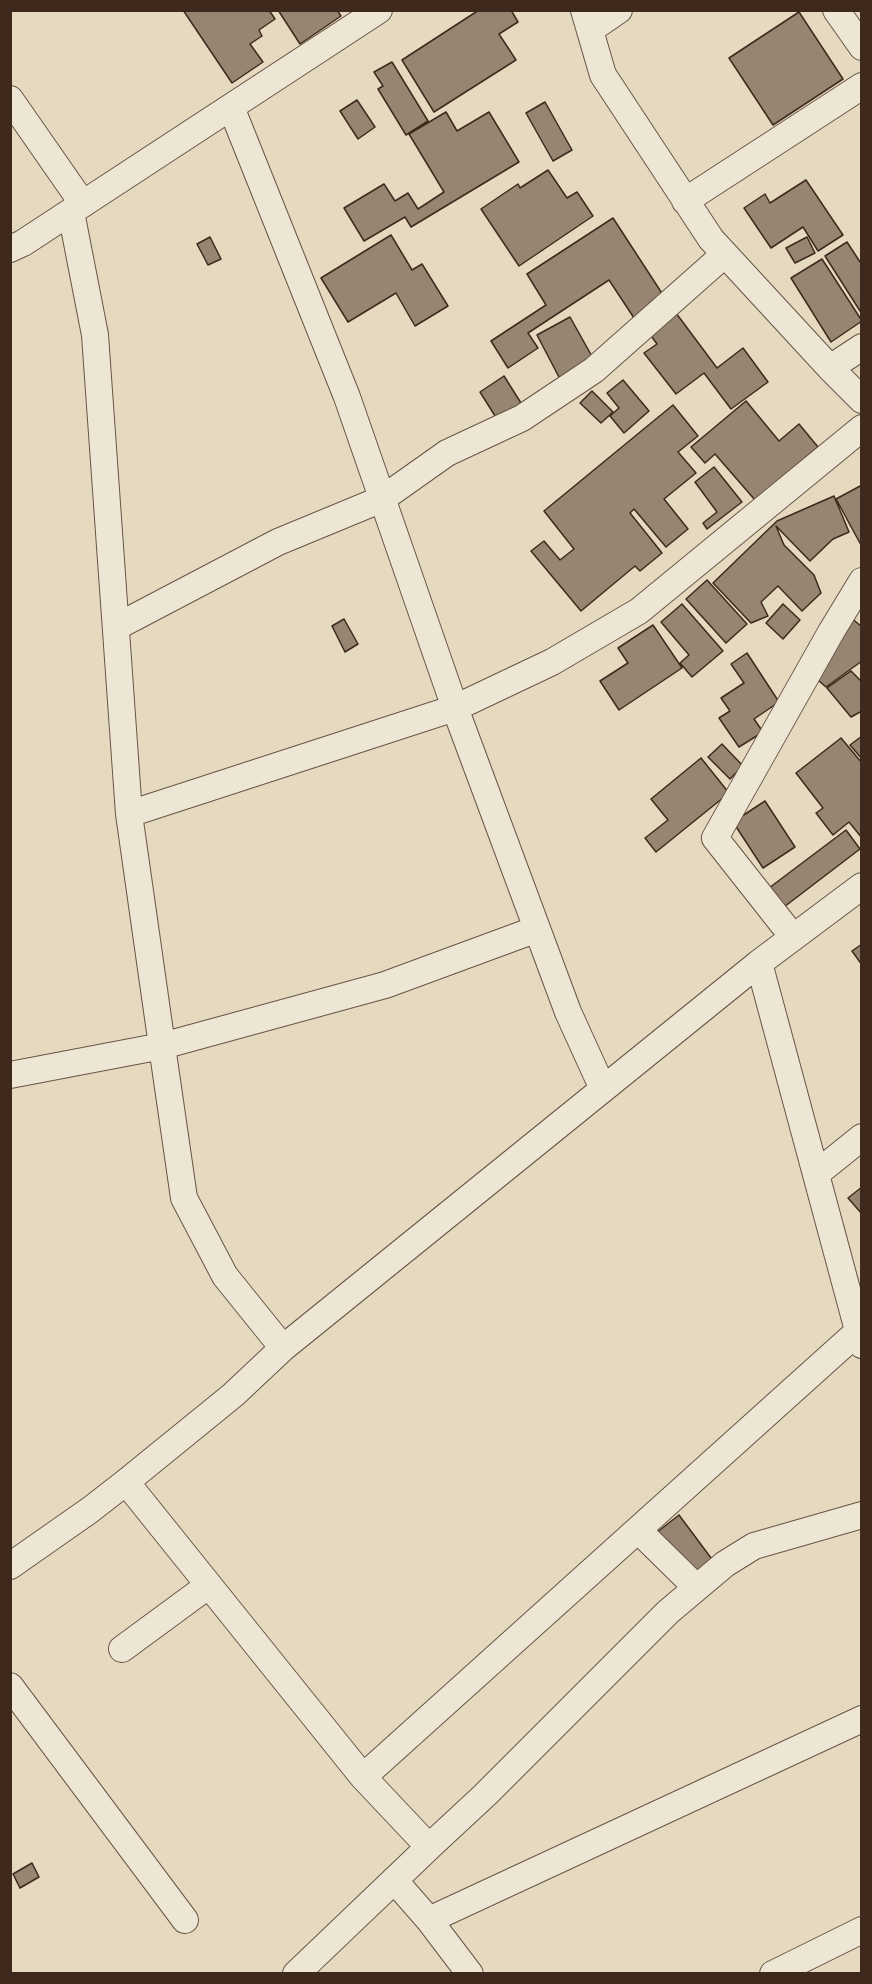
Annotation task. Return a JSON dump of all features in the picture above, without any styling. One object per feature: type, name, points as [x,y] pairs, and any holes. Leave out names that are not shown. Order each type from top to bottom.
[{"type":"street","points":[[10,249],[77,208],[380,10]]},
{"type":"street","points":[[619,10],[587,20],[603,75],[711,238],[861,400]]},
{"type":"street","points":[[836,10],[861,47]]},
{"type":"street","points":[[686,201],[861,86]]},
{"type":"street","points":[[10,99],[77,208],[95,336],[129,814],[184,1198],[225,1276],[283,1348]]},
{"type":"street","points":[[231,107],[347,397],[455,708],[568,1012],[603,1089]]},
{"type":"street","points":[[116,627],[278,542],[382,499],[447,453],[522,418],[594,370],[725,254]]},
{"type":"street","points":[[830,368],[861,347]]},
{"type":"street","points":[[129,814],[455,708],[552,662],[639,612],[861,428]]},
{"type":"street","points":[[793,937],[715,838],[861,581]]},
{"type":"street","points":[[10,1566],[126,1482],[232,1395],[283,1348],[759,963],[861,886]]},
{"type":"street","points":[[10,1075],[162,1046],[385,985],[537,929]]},
{"type":"street","points":[[363,1777],[638,1530],[860,1335],[759,963]]},
{"type":"street","points":[[816,1174],[861,1137]]},
{"type":"street","points":[[126,1482],[363,1777],[429,1847]]},
{"type":"street","points":[[296,1974],[485,1795],[668,1612],[696,1587],[725,1564],[754,1546],[861,1515]]},
{"type":"street","points":[[638,1530],[696,1587]]},
{"type":"street","points":[[122,1649],[209,1585]]},
{"type":"street","points":[[10,1686],[185,1920]]},
{"type":"street","points":[[429,1920],[861,1719]]},
{"type":"street","points":[[394,1880],[429,1920],[470,1974]]},
{"type":"street","points":[[773,1974],[861,1930]]},
{"type":"building","points":[[183,10],[269,10],[275,19],[259,30],[262,36],[250,44],[263,62],[232,83]]},
{"type":"building","points":[[278,10],[337,10],[341,16],[300,44]]},
{"type":"building","points":[[479,10],[511,10],[518,22],[499,34],[516,60],[434,112],[402,60]]},
{"type":"building","points":[[799,12],[843,79],[773,125],[729,58]]},
{"type":"building","points":[[392,62],[428,121],[406,135],[378,89],[383,86],[374,72]]},
{"type":"building","points":[[357,100],[375,127],[358,139],[340,111]]},
{"type":"building","points":[[545,102],[572,150],[553,161],[526,113]]},
{"type":"building","points":[[446,112],[457,131],[489,112],[519,162],[411,227],[405,217],[364,241],[344,208],[384,184],[395,201],[408,193],[418,209],[444,192],[409,134]]},
{"type":"building","points":[[548,170],[567,198],[577,192],[593,216],[519,266],[481,209],[518,184],[520,188]]},
{"type":"building","points":[[806,180],[843,235],[818,251],[803,227],[771,248],[744,208],[765,194],[770,203]]},
{"type":"building","points":[[613,218],[667,301],[636,321],[609,280],[528,333],[538,348],[508,368],[491,341],[546,305],[527,274]]},
{"type":"building","points":[[391,235],[412,270],[422,264],[448,306],[415,326],[396,293],[348,322],[321,278]]},
{"type":"building","points":[[210,237],[221,259],[208,265],[197,244]]},
{"type":"building","points":[[807,237],[815,253],[795,263],[786,248]]},
{"type":"building","points":[[847,242],[862,265],[862,314],[825,256]]},
{"type":"building","points":[[822,259],[862,321],[831,342],[791,278]]},
{"type":"building","points":[[676,313],[717,368],[743,348],[768,382],[731,409],[704,373],[676,394],[644,353],[657,344],[649,333]]},
{"type":"building","points":[[570,317],[594,360],[560,379],[537,335]]},
{"type":"building","points":[[504,376],[526,411],[502,427],[480,392]]},
{"type":"building","points":[[623,380],[649,411],[624,433],[610,416],[619,408],[607,393]]},
{"type":"building","points":[[592,391],[613,412],[601,423],[580,403]]},
{"type":"building","points":[[746,401],[779,441],[799,424],[818,447],[755,500],[715,454],[705,463],[691,447]]},
{"type":"building","points":[[673,405],[698,436],[678,452],[696,473],[664,499],[688,529],[666,547],[634,509],[630,513],[662,553],[640,571],[635,566],[581,611],[531,551],[544,541],[560,560],[574,549],[544,511]]},
{"type":"building","points":[[714,467],[742,502],[707,529],[703,523],[717,512],[695,482]]},
{"type":"building","points":[[862,485],[862,545],[861,545],[836,499]]},
{"type":"building","points":[[834,496],[849,532],[833,539],[810,561],[776,526],[784,545],[814,575],[821,593],[802,611],[778,586],[761,602],[768,616],[751,623],[713,583],[777,521]]},
{"type":"building","points":[[707,580],[747,624],[726,643],[686,599]]},
{"type":"building","points":[[682,604],[723,651],[692,677],[680,663],[689,655],[661,622]]},
{"type":"building","points":[[783,604],[800,620],[783,639],[766,623]]},
{"type":"building","points":[[849,616],[862,627],[862,661],[826,687],[811,674]]},
{"type":"building","points":[[344,619],[358,644],[345,652],[332,626]]},
{"type":"building","points":[[653,625],[682,668],[619,710],[600,681],[628,663],[618,648]]},
{"type":"building","points":[[747,653],[779,702],[754,719],[763,732],[739,747],[719,718],[730,711],[721,698],[744,683],[731,664]]},
{"type":"building","points":[[851,671],[862,682],[862,711],[851,717],[827,688]]},
{"type":"building","points":[[862,736],[862,759],[850,745]]},
{"type":"building","points":[[841,738],[862,763],[862,838],[849,822],[833,835],[816,813],[823,808],[796,773]]},
{"type":"building","points":[[722,744],[743,766],[730,779],[708,757]]},
{"type":"building","points":[[701,758],[729,793],[656,852],[645,838],[668,820],[651,799]]},
{"type":"building","points":[[765,801],[795,847],[763,868],[733,822]]},
{"type":"building","points":[[846,830],[860,849],[784,907],[769,888]]},
{"type":"building","points":[[862,944],[862,965],[852,951]]},
{"type":"building","points":[[862,1187],[862,1214],[848,1198]]},
{"type":"building","points":[[679,1515],[714,1562],[691,1580],[656,1533]]},
{"type":"building","points":[[32,1863],[39,1877],[20,1888],[13,1874]]}]
